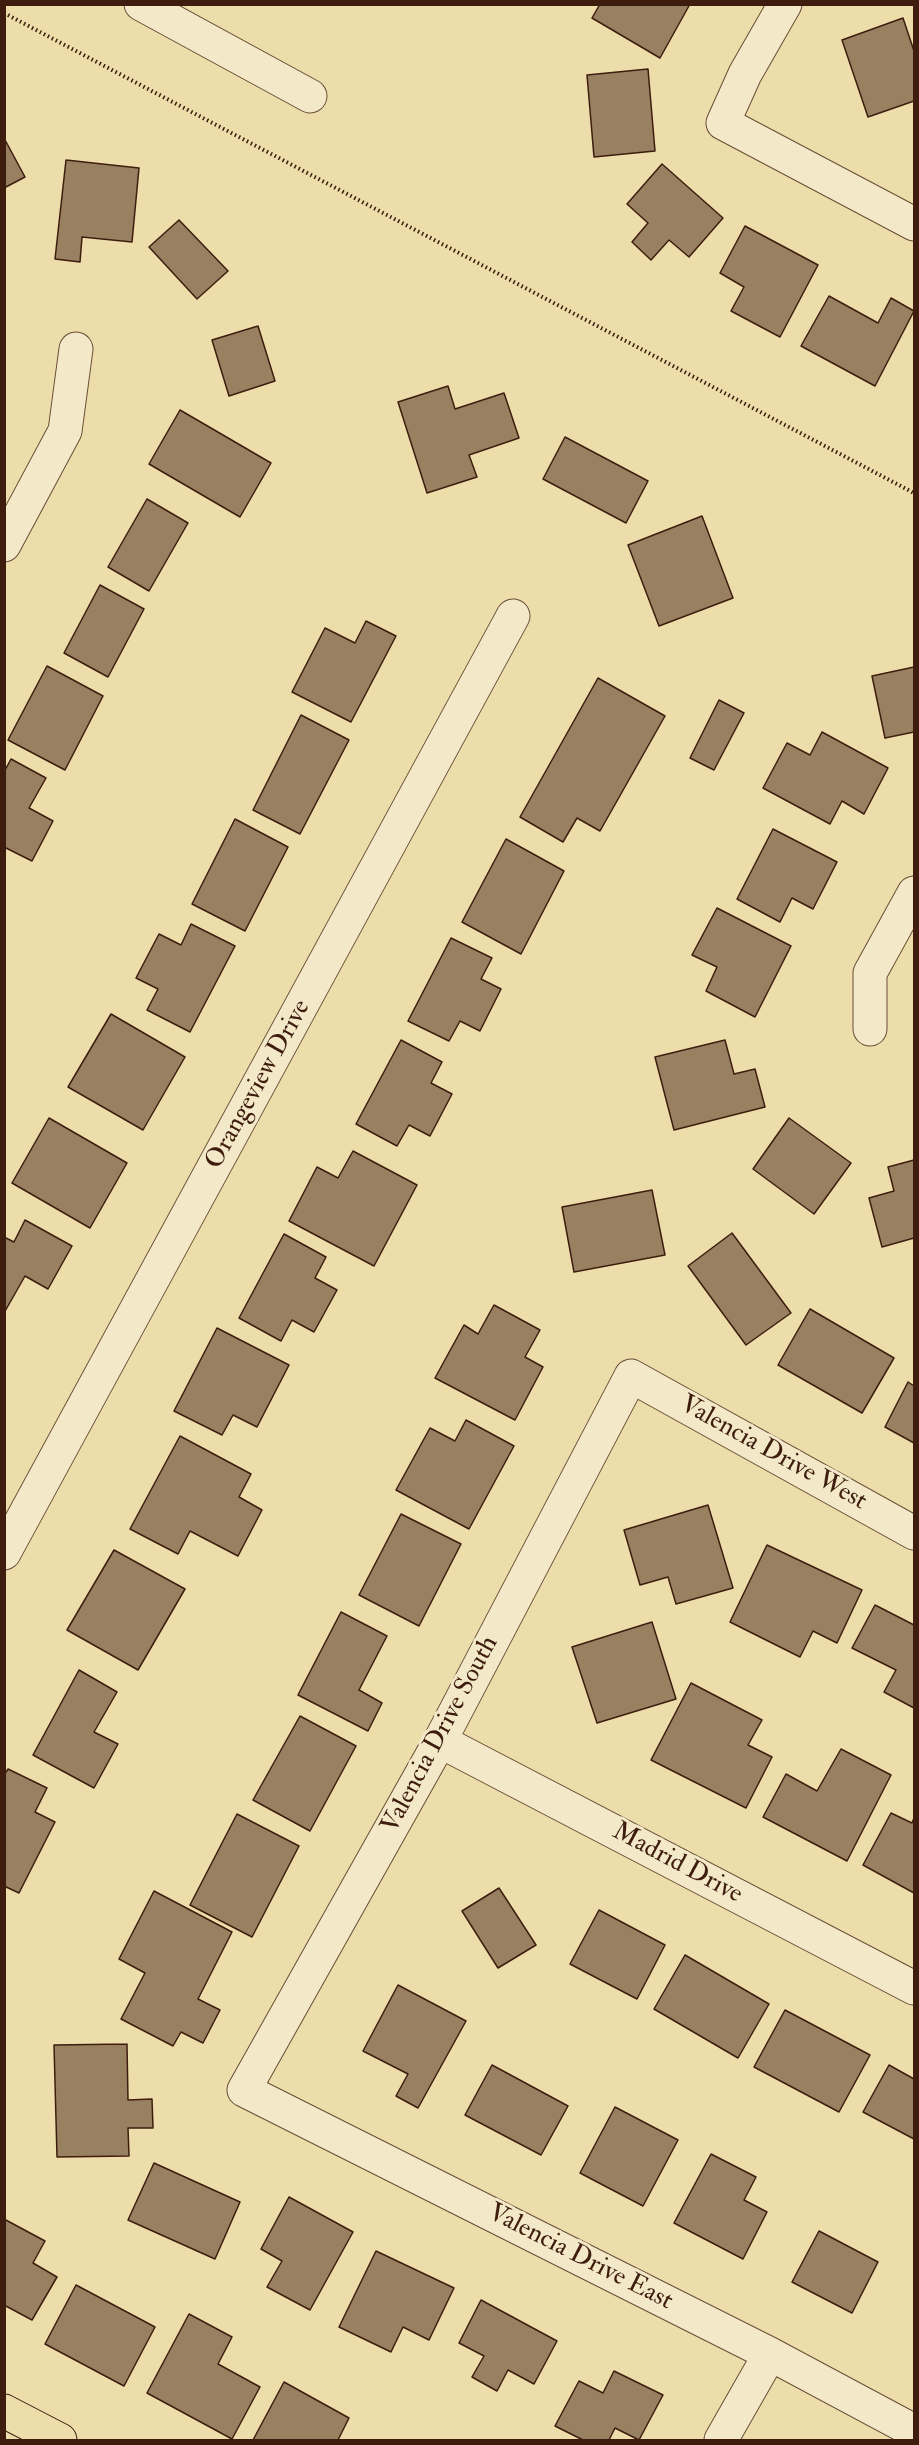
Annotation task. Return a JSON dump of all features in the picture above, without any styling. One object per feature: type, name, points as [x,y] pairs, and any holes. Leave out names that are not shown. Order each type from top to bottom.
[{"type":"main road","points":[[4,2411],[60,2440]]},
{"type":"street","points":[[141,4],[310,96]]},
{"type":"street","points":[[785,4],[745,74],[723,123],[915,224]]},
{"type":"street","points":[[4,545],[65,431],[76,349]]},
{"type":"street","name":"Orangeview Drive","points":[[4,1553],[513,616]]},
{"type":"street","points":[[870,1029],[870,973],[915,893]]},
{"type":"street","name":"Valencia Drive West","points":[[631,1376],[915,1533]]},
{"type":"street","name":"Valencia Drive South","points":[[244,2090],[440,1741],[631,1376]]},
{"type":"street","name":"Madrid Drive","points":[[440,1741],[915,1988]]},
{"type":"street","name":"Valencia Drive East","points":[[244,2090],[770,2354],[915,2431]]},
{"type":"street","points":[[721,2440],[770,2354]]},
{"type":"path","points":[[4,13],[915,493]]},
{"type":"building","points":[[600,4],[690,4],[660,58],[592,18]]},
{"type":"building","points":[[903,18],[914,51],[914,101],[868,117],[842,40]]},
{"type":"building","points":[[648,69],[655,151],[594,157],[587,75]]},
{"type":"building","points":[[4,138],[25,177],[4,188]]},
{"type":"building","points":[[66,160],[139,168],[132,242],[82,237],[80,262],[55,259]]},
{"type":"building","points":[[662,164],[723,218],[689,257],[669,240],[651,260],[632,242],[648,223],[627,204]]},
{"type":"building","points":[[179,220],[228,271],[197,299],[149,247]]},
{"type":"building","points":[[745,226],[818,265],[780,337],[731,311],[744,287],[720,273]]},
{"type":"building","points":[[829,296],[878,323],[891,298],[914,311],[875,386],[801,346]]},
{"type":"building","points":[[258,326],[275,381],[229,396],[212,340]]},
{"type":"building","points":[[448,386],[455,409],[504,393],[519,438],[469,455],[477,477],[427,493],[398,402]]},
{"type":"building","points":[[180,410],[271,463],[240,517],[149,464]]},
{"type":"building","points":[[565,437],[648,481],[626,523],[543,479]]},
{"type":"building","points":[[147,499],[188,523],[149,591],[108,567]]},
{"type":"building","points":[[702,516],[733,598],[659,626],[628,545]]},
{"type":"building","points":[[100,585],[144,609],[108,677],[64,653]]},
{"type":"building","points":[[366,621],[396,636],[351,722],[292,692],[325,628],[355,643]]},
{"type":"building","points":[[47,666],[103,696],[65,770],[8,740]]},
{"type":"building","points":[[914,667],[914,732],[885,738],[872,676]]},
{"type":"building","points":[[598,678],[665,716],[600,831],[577,818],[563,842],[520,817]]},
{"type":"building","points":[[719,700],[744,713],[714,770],[690,758]]},
{"type":"building","points":[[301,715],[349,740],[300,834],[253,810]]},
{"type":"building","points":[[822,732],[888,768],[864,814],[842,801],[830,824],[763,788],[787,743],[810,755]]},
{"type":"building","points":[[11,759],[46,778],[29,808],[53,821],[32,861],[4,847],[4,772]]},
{"type":"building","points":[[235,819],[288,847],[245,931],[192,904]]},
{"type":"building","points":[[773,829],[837,862],[813,909],[792,898],[780,922],[737,899]]},
{"type":"building","points":[[506,839],[564,871],[521,954],[462,922]]},
{"type":"building","points":[[717,908],[791,946],[755,1017],[706,991],[717,967],[692,955]]},
{"type":"building","points":[[191,924],[235,946],[190,1032],[147,1010],[158,989],[136,978],[159,934],[181,945]]},
{"type":"building","points":[[451,938],[492,958],[481,979],[501,989],[480,1031],[460,1021],[449,1041],[408,1021]]},
{"type":"building","points":[[111,1014],[185,1057],[143,1130],[68,1087]]},
{"type":"building","points":[[401,1040],[442,1062],[431,1083],[452,1094],[430,1136],[409,1125],[397,1146],[356,1124]]},
{"type":"building","points":[[725,1040],[734,1074],[755,1069],[765,1107],[674,1130],[655,1057]]},
{"type":"building","points":[[49,1118],[127,1163],[90,1228],[12,1183]]},
{"type":"building","points":[[789,1118],[851,1163],[814,1214],[753,1169]]},
{"type":"building","points":[[353,1151],[417,1185],[374,1266],[289,1221],[317,1167],[338,1178]]},
{"type":"building","points":[[914,1160],[914,1238],[882,1247],[869,1198],[894,1191],[888,1167]]},
{"type":"building","points":[[652,1190],[665,1255],[574,1272],[562,1207]]},
{"type":"building","points":[[25,1220],[72,1246],[48,1289],[25,1276],[4,1313],[4,1237],[14,1242]]},
{"type":"building","points":[[732,1233],[791,1313],[746,1345],[688,1266]]},
{"type":"building","points":[[284,1234],[326,1257],[315,1278],[337,1290],[314,1332],[292,1320],[281,1341],[239,1318]]},
{"type":"building","points":[[494,1305],[540,1330],[525,1357],[543,1367],[515,1420],[435,1378],[464,1325],[478,1334]]},
{"type":"building","points":[[810,1309],[894,1358],[862,1413],[778,1365]]},
{"type":"building","points":[[217,1328],[289,1365],[257,1427],[233,1415],[222,1435],[174,1411]]},
{"type":"building","points":[[908,1382],[914,1386],[914,1443],[885,1427]]},
{"type":"building","points":[[466,1420],[514,1446],[469,1529],[396,1490],[430,1428],[455,1441]]},
{"type":"building","points":[[180,1436],[251,1474],[239,1497],[262,1510],[238,1556],[190,1531],[178,1554],[130,1529]]},
{"type":"building","points":[[708,1505],[733,1588],[676,1604],[668,1577],[640,1585],[624,1530]]},
{"type":"building","points":[[401,1514],[461,1544],[419,1626],[359,1595]]},
{"type":"building","points":[[767,1545],[862,1590],[837,1643],[813,1631],[800,1657],[730,1622]]},
{"type":"building","points":[[114,1550],[185,1589],[138,1670],[67,1630]]},
{"type":"building","points":[[875,1605],[914,1625],[914,1708],[884,1692],[896,1670],[852,1648]]},
{"type":"building","points":[[341,1612],[387,1636],[359,1690],[382,1703],[368,1731],[298,1695]]},
{"type":"building","points":[[652,1622],[676,1699],[597,1723],[572,1647]]},
{"type":"building","points":[[79,1670],[117,1692],[94,1732],[118,1744],[94,1788],[33,1755]]},
{"type":"building","points":[[691,1683],[762,1720],[748,1745],[772,1757],[746,1808],[651,1760]]},
{"type":"building","points":[[300,1716],[356,1746],[310,1831],[253,1800]]},
{"type":"building","points":[[841,1749],[891,1775],[847,1861],[763,1817],[786,1774],[817,1791]]},
{"type":"building","points":[[8,1769],[47,1788],[35,1812],[55,1822],[19,1893],[4,1886],[4,1775]]},
{"type":"building","points":[[891,1813],[912,1823],[914,1818],[914,1893],[863,1865]]},
{"type":"building","points":[[237,1814],[299,1846],[252,1937],[190,1905]]},
{"type":"building","points":[[499,1888],[536,1945],[498,1968],[462,1911]]},
{"type":"building","points":[[154,1891],[232,1932],[198,1999],[220,2010],[203,2043],[181,2032],[173,2046],[121,2019],[145,1973],[119,1959]]},
{"type":"building","points":[[599,1910],[665,1945],[637,1999],[570,1964]]},
{"type":"building","points":[[685,1955],[769,2004],[738,2058],[654,2009]]},
{"type":"building","points":[[398,1985],[466,2021],[418,2108],[396,2096],[408,2074],[363,2051]]},
{"type":"building","points":[[785,2010],[870,2055],[839,2112],[754,2067]]},
{"type":"building","points":[[127,2044],[128,2100],[152,2099],[153,2128],[128,2128],[129,2156],[57,2157],[54,2045]]},
{"type":"building","points":[[492,2065],[568,2106],[541,2155],[465,2115]]},
{"type":"building","points":[[889,2065],[914,2079],[914,2139],[863,2112]]},
{"type":"building","points":[[615,2107],[678,2140],[643,2206],[580,2173]]},
{"type":"building","points":[[711,2154],[756,2177],[744,2200],[767,2212],[743,2259],[674,2223]]},
{"type":"building","points":[[154,2163],[240,2202],[215,2259],[128,2220]]},
{"type":"building","points":[[289,2197],[353,2232],[310,2310],[267,2287],[282,2261],[261,2249]]},
{"type":"building","points":[[4,2219],[45,2241],[33,2263],[57,2277],[32,2320],[4,2305]]},
{"type":"building","points":[[819,2231],[878,2262],[852,2313],[792,2282]]},
{"type":"building","points":[[376,2251],[454,2288],[429,2340],[403,2327],[391,2352],[339,2327]]},
{"type":"building","points":[[76,2285],[155,2327],[124,2386],[45,2344]]},
{"type":"building","points":[[481,2300],[557,2341],[534,2384],[508,2370],[497,2391],[472,2377],[484,2356],[459,2343]]},
{"type":"building","points":[[189,2314],[232,2337],[218,2364],[260,2387],[232,2439],[147,2393]]},
{"type":"building","points":[[614,2371],[663,2395],[639,2440],[615,2428],[609,2440],[583,2440],[555,2426],[579,2381],[603,2393]]},
{"type":"building","points":[[284,2382],[349,2418],[338,2440],[253,2440]]}]
